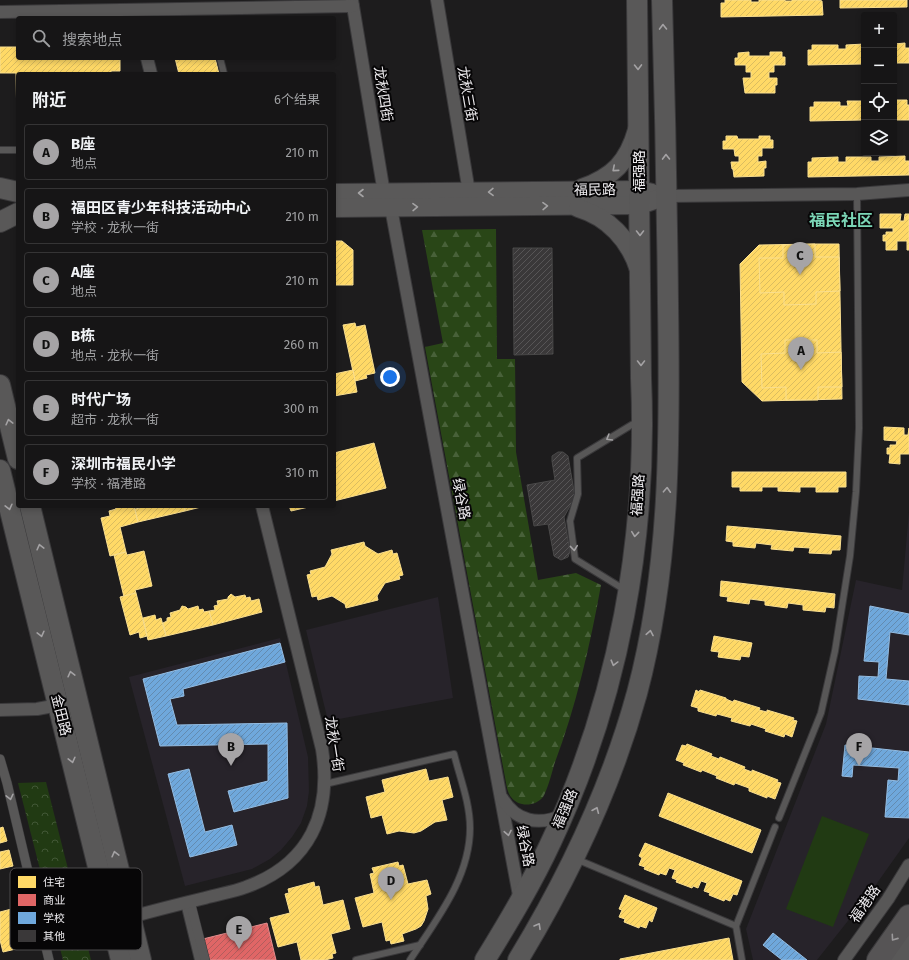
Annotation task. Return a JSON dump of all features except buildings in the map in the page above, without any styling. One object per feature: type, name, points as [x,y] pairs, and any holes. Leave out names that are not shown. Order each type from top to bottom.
[{"type":"highway","points":[[878,960],[909,916]]},
{"type":"main road","name":"福强路","points":[[485,960],[520,902],[551,842],[581,770],[600,717],[617,652],[628,592],[640,484],[642,418],[637,0]]},
{"type":"main road","name":"福强路","points":[[518,960],[554,899],[609,780],[637,692],[648,644],[660,573],[668,458],[669,359],[662,0]]},
{"type":"main road","points":[[639,124],[634,143],[627,157],[615,170],[570,198],[600,217],[624,239],[635,257],[640,273]]},
{"type":"main road","points":[[0,188],[16,193]]},
{"type":"main road","name":"福民路","points":[[336,208],[387,200],[469,192],[570,198]]},
{"type":"main road","name":"福民路","points":[[336,193],[387,200],[666,196]]},
{"type":"main road","points":[[0,195],[16,194]]},
{"type":"main road","points":[[0,210],[16,210]]},
{"type":"main road","points":[[0,222],[16,214]]},
{"type":"main road","points":[[0,385],[16,451]]},
{"type":"main road","name":"金田路","points":[[0,470],[117,868]]},
{"type":"main road","name":"金田路","points":[[30,508],[102,868]]},
{"type":"main road","points":[[897,960],[909,942]]},
{"type":"main road","name":"金田路","points":[[119,950],[121,960]]},
{"type":"main road","name":"金田路","points":[[139,950],[141,960]]},
{"type":"street","name":"龙秋三街","points":[[436,0],[469,192]]},
{"type":"street","points":[[0,12],[135,9],[208,11],[353,3]]},
{"type":"street","name":"龙秋四街","points":[[353,3],[387,200]]},
{"type":"street","points":[[148,60],[151,72]]},
{"type":"street","points":[[666,196],[857,194],[909,190]]},
{"type":"street","name":"绿谷路","points":[[387,200],[520,902]]},
{"type":"street","name":"龙秋一街","points":[[142,914],[240,889],[258,882],[282,868],[293,859],[307,841],[316,825],[322,809],[325,784],[324,760],[320,735],[263,508]]},
{"type":"street","points":[[0,710],[32,710],[68,703]]},
{"type":"street","points":[[0,759],[27,868]]},
{"type":"street","name":"绿谷路","points":[[500,795],[513,812],[522,818],[532,821],[543,821],[554,819],[563,815]]},
{"type":"street","name":"福港路","points":[[844,960],[888,899],[909,865]]},
{"type":"street","points":[[187,902],[205,960]]},
{"type":"street","points":[[47,950],[49,960]]},
{"type":"lane","points":[[220,60],[224,72]]},
{"type":"lane","points":[[0,150],[16,150]]},
{"type":"lane","points":[[779,818],[821,713],[836,644],[850,556],[856,492],[859,428],[857,194]]},
{"type":"lane","points":[[628,592],[575,559],[570,521],[578,494],[576,458],[642,418]]},
{"type":"lane","points":[[325,784],[454,754],[467,806],[470,827],[468,850],[459,882],[410,960]]},
{"type":"lane","points":[[742,960],[736,926],[775,827]]},
{"type":"lane","points":[[574,858],[736,926]]},
{"type":"lane","points":[[187,902],[198,960]]},
{"type":"lane","points":[[356,960],[420,945]]},
{"type":"shaded area","points":[[909,512],[909,838],[870,893],[817,960],[753,960],[746,929],[826,724],[856,580],[902,590]]},
{"type":"shaded area","points":[[438,597],[453,698],[328,721],[306,630]]},
{"type":"shaded area","points":[[280,638],[308,757],[309,791],[307,806],[301,823],[281,850],[270,859],[252,869],[185,886],[129,677]]},
{"type":"green space","points":[[496,229],[497,359],[515,359],[516,452],[538,580],[576,573],[601,585],[582,676],[562,743],[543,797],[536,803],[531,804],[518,803],[510,795],[507,788],[425,347],[443,343],[422,230]]},
{"type":"green space","points":[[46,782],[68,868],[40,868],[18,783]]},
{"type":"green space","points":[[822,816],[869,834],[833,927],[786,909]]},
{"type":"green space","points":[[60,950],[88,950],[91,960],[63,960]]},
{"type":"place","name":"A座","points":[[800,275]]},
{"type":"place","name":"B座","points":[[801,370]]},
{"type":"place","name":"福田区青少年科技活动中心","points":[[231,766]]},
{"type":"place","name":"深圳市福民小学","points":[[859,766]]},
{"type":"place","name":"B栋","points":[[391,900]]},
{"type":"place","name":"时代广场","points":[[239,949]]},
{"type":"district","name":"福民社区","points":[[841,220]]}]
